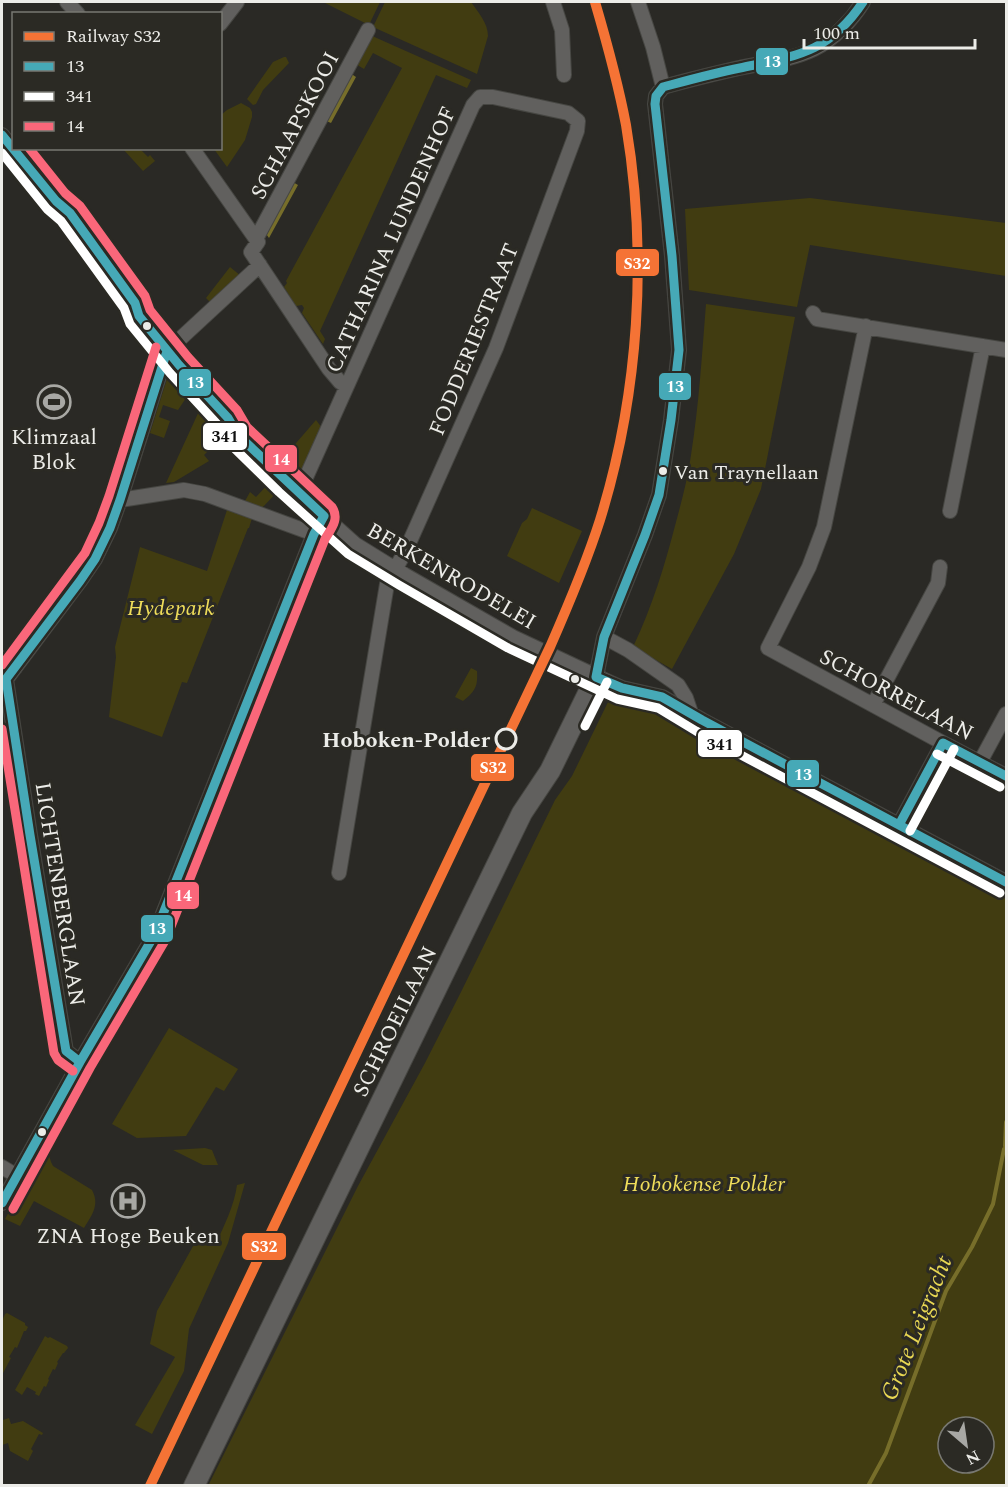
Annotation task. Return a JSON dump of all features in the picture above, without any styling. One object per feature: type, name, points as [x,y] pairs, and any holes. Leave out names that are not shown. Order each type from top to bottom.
[{"type":"street","points":[[222,21],[237,2]]},
{"type":"street","points":[[553,2],[562,30],[564,75]]},
{"type":"street","points":[[638,2],[663,87]]},
{"type":"street","points":[[596,677],[604,637],[659,495],[678,362],[679,341],[656,96],[663,87],[788,58],[815,49],[848,23],[863,2]]},
{"type":"street","name":"SCHAAPSKOOI","points":[[256,239],[368,30]]},
{"type":"street","name":"CATHARINA LUNDENHOF","points":[[299,493],[476,101],[480,97],[493,97],[568,113],[578,121]]},
{"type":"street","name":"FODDERIESTRAAT","points":[[339,873],[387,584],[406,550],[496,348],[577,131],[578,121]]},
{"type":"street","name":"BERKENRODELEI","points":[[2,135],[12,147]]},
{"type":"street","name":"BERKENRODELEI","points":[[14,150],[56,201],[70,213],[135,303],[140,316],[167,351],[228,418],[238,435],[355,544],[513,637],[622,688],[662,697],[1006,882]]},
{"type":"street","points":[[193,150],[258,242],[251,252],[329,369],[346,386]]},
{"type":"street","points":[[8,678],[95,559],[120,500],[167,351],[260,265]]},
{"type":"street","points":[[813,312],[817,319],[1006,350]]},
{"type":"street","name":"SCHORRELAAN","points":[[866,327],[824,527],[808,567],[768,648],[1006,776]]},
{"type":"street","points":[[950,511],[983,346]]},
{"type":"street","points":[[120,500],[184,490],[205,494],[314,534]]},
{"type":"street","points":[[2,1203],[80,1062],[155,934],[314,534],[324,516]]},
{"type":"street","points":[[873,705],[938,583],[940,567]]},
{"type":"street","points":[[604,637],[678,685],[686,698],[691,714]]},
{"type":"street","points":[[2,658],[8,678]]},
{"type":"street","name":"SCHROEILAAN","points":[[194,1485],[522,813],[550,771],[596,677]]},
{"type":"street","name":"LICHTENBERGLAAN","points":[[8,678],[6,709],[18,762],[66,1051],[80,1062]]},
{"type":"street","points":[[980,762],[1006,714]]},
{"type":"street","points":[[899,825],[943,744]]},
{"type":"street","name":"LICHTENBERGLAAN","points":[[2,748],[18,762]]},
{"type":"street","points":[[2,1167],[17,1176]]},
{"type":"green space","points":[[323,2],[380,2],[369,25]]},
{"type":"green space","points":[[385,2],[471,2],[488,31],[477,74],[373,27]]},
{"type":"green space","points":[[370,35],[471,80],[467,88],[436,75],[320,331],[325,339],[323,344],[302,313],[304,308],[302,305],[296,306],[284,287],[402,68],[373,53],[364,69],[354,63]]},
{"type":"green space","points":[[284,57],[289,63],[263,90],[256,104],[253,105],[247,99],[273,62]]},
{"type":"green space","points":[[241,103],[250,108],[252,117],[245,140],[227,167],[215,150],[222,150],[222,114]]},
{"type":"green space","points":[[124,150],[141,150],[148,157],[150,155],[155,161],[143,171]]},
{"type":"green space","points":[[810,198],[1006,223],[1006,276],[810,245],[797,307],[689,290],[685,209]]},
{"type":"green space","points":[[230,267],[241,276],[211,303],[206,298]]},
{"type":"green space","points":[[706,304],[795,317],[761,489],[734,554],[672,669],[633,647],[663,570],[687,480],[700,380]]},
{"type":"green space","points":[[173,378],[188,395],[178,410],[163,405],[159,417],[170,421],[164,438],[150,433],[167,379]]},
{"type":"green space","points":[[200,409],[216,426],[205,437],[213,446],[204,455],[209,461],[174,482],[166,483]]},
{"type":"green space","points":[[316,420],[322,428],[300,474],[284,457]]},
{"type":"green space","points":[[271,481],[280,489],[262,508],[245,501],[250,492],[256,497]]},
{"type":"green space","points":[[532,508],[582,531],[559,583],[507,556],[522,523],[527,519]]},
{"type":"green space","name":"Hydepark","points":[[227,510],[252,518],[187,683],[182,682],[162,737],[109,717],[116,657],[115,647],[140,547],[207,571]]},
{"type":"green space","points":[[471,668],[477,671],[477,681],[473,691],[463,701],[455,697]]},
{"type":"green space","name":"Hobokense Polder","points":[[609,700],[642,703],[662,708],[1006,890],[1006,1485],[208,1486],[358,1186],[461,992],[555,800],[572,776]]},
{"type":"green space","points":[[169,1028],[238,1069],[224,1091],[216,1087],[186,1136],[137,1138],[112,1124]]},
{"type":"green space","points":[[58,1124],[63,1125],[48,1152],[51,1162],[53,1166],[92,1190],[95,1200],[94,1210],[84,1228],[34,1201],[20,1226],[5,1219]]},
{"type":"green space","points":[[205,1148],[212,1150],[218,1165],[203,1165],[173,1150]]},
{"type":"green space","points":[[245,1183],[228,1243],[189,1329],[184,1371],[152,1434],[135,1425],[175,1357],[150,1344],[157,1311],[197,1239],[202,1236],[216,1243],[226,1222],[237,1185]]},
{"type":"green space","points":[[7,1313],[28,1327],[17,1348],[15,1347],[9,1357],[11,1358],[2,1375],[2,1321]]},
{"type":"green space","points":[[45,1336],[68,1348],[57,1362],[46,1387],[44,1386],[39,1396],[27,1387],[22,1395],[15,1390]]},
{"type":"green space","points":[[2,1417],[3,1420],[9,1418],[11,1424],[23,1421],[43,1433],[39,1434],[28,1461],[10,1451],[8,1443],[2,1445]]},
{"type":"shaded area","points":[[350,73],[356,77],[331,123],[324,120]]},
{"type":"shaded area","points":[[291,181],[298,185],[269,238],[264,231]]},
{"type":"waterway","name":"Grote Leigracht","points":[[1005,1146],[1006,1122]]},
{"type":"waterway","name":"Grote Leigracht","points":[[868,1486],[886,1453],[946,1291],[972,1247],[993,1204],[1004,1149]]},
{"type":"rail line","name":"S32","points":[[150,1486],[550,647],[583,569],[600,520],[624,424],[636,324],[638,274],[633,174],[626,125],[595,2]]},
{"type":"transit line","name":"13","points":[[663,87],[778,60],[810,50],[837,32],[863,2]]},
{"type":"transit line","name":"13","points":[[596,677],[604,637],[659,495],[679,350],[672,256],[655,104],[656,96],[663,87]]},
{"type":"transit line","name":"13","points":[[2,135],[12,147]]},
{"type":"transit line","name":"13","points":[[2,1203],[80,1062],[155,934],[314,534],[324,516],[238,435],[228,418],[179,365],[139,316],[135,303],[70,213],[56,201],[14,150]]},
{"type":"transit line","name":"14","points":[[13,1209],[90,1068],[166,939],[325,539],[334,524],[335,516],[332,507],[247,427],[237,410],[188,357],[150,310],[145,296],[80,206],[65,193],[31,150]]},
{"type":"transit line","name":"341","points":[[2,153],[47,209],[61,221],[124,308],[130,324],[170,373],[218,425],[229,443],[348,554],[508,648],[617,699],[658,708],[696,731],[1000,893]]},
{"type":"transit line","name":"14","points":[[2,665],[85,553],[109,496],[156,347]]},
{"type":"transit line","name":"13","points":[[80,1062],[66,1051],[6,679],[95,559],[120,500],[167,351]]},
{"type":"transit line","name":"13","points":[[596,677],[622,688],[662,697],[1006,882]]},
{"type":"transit line","name":"341","points":[[585,726],[607,682]]},
{"type":"transit line","name":"14","points":[[2,729],[54,1053],[58,1060],[73,1071]]},
{"type":"transit line","name":"13","points":[[899,825],[943,743],[1006,776]]},
{"type":"transit line","name":"341","points":[[910,831],[954,749]]},
{"type":"transit line","name":"341","points":[[937,754],[1000,787]]},
{"type":"place","name":"Klimzaal Blok","points":[[54,402]]},
{"type":"place","name":"Van Traynellaan","points":[[663,471]]},
{"type":"place","name":"Hoboken-Polder","points":[[506,739]]},
{"type":"place","name":"ZNA Hoge Beuken","points":[[128,1201]]}]
